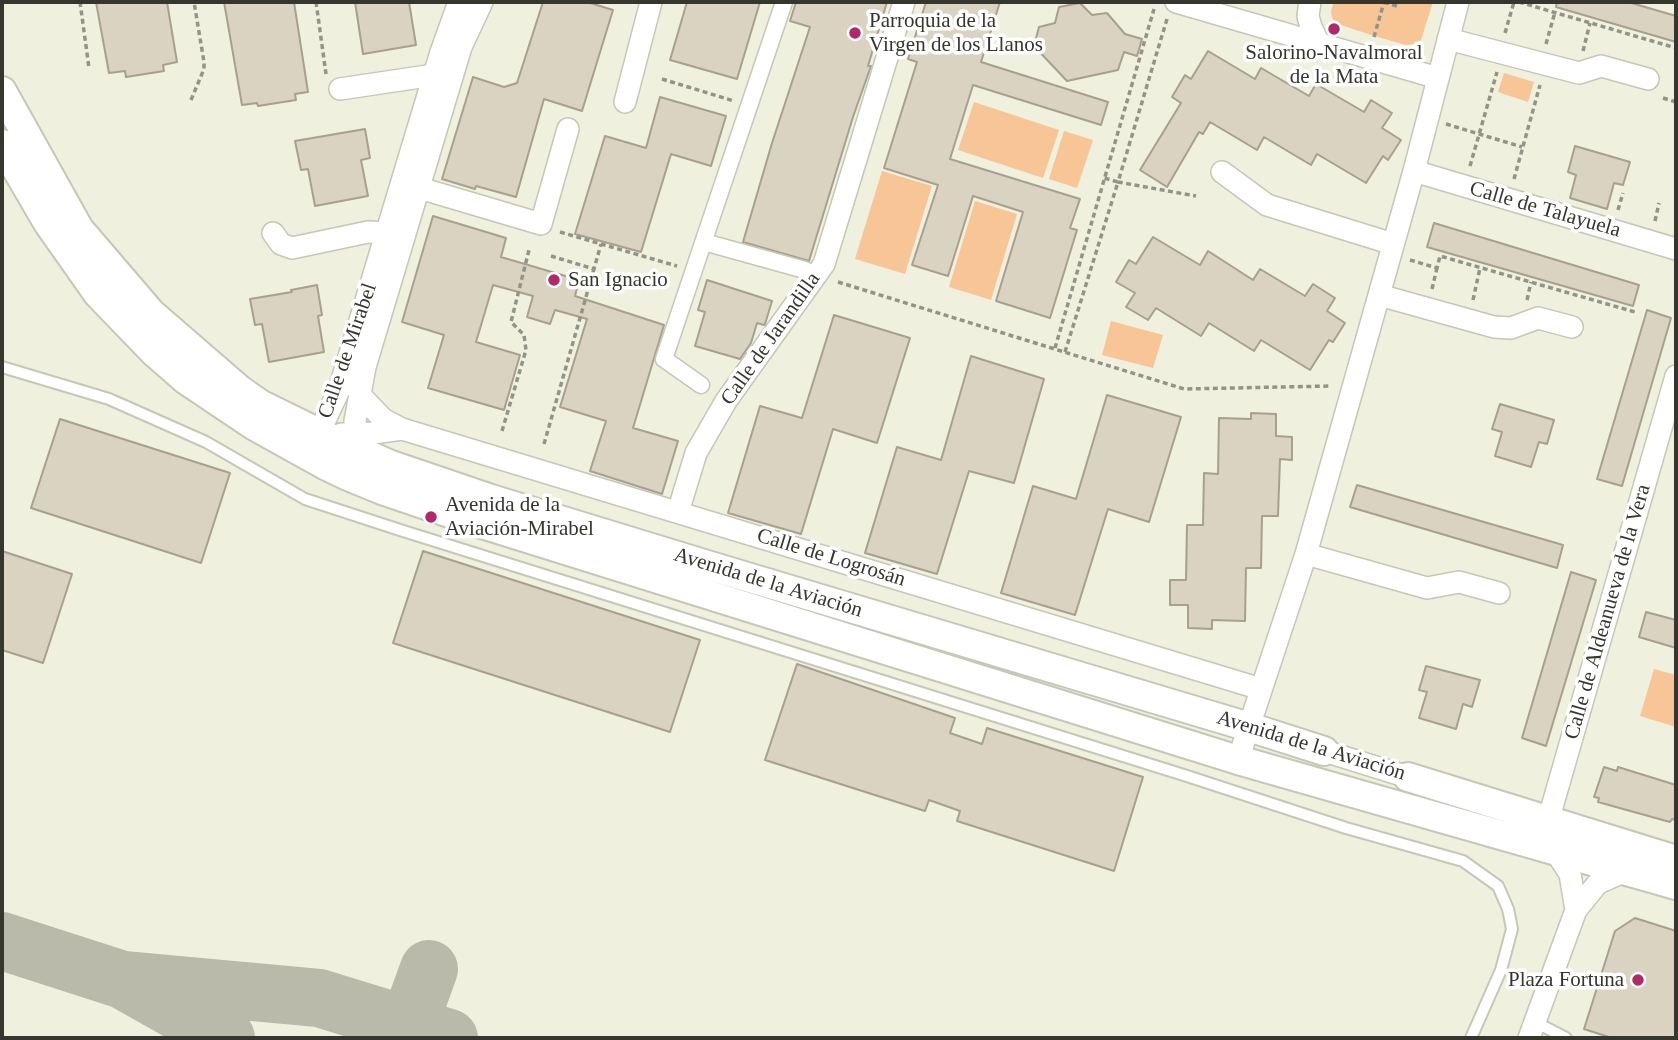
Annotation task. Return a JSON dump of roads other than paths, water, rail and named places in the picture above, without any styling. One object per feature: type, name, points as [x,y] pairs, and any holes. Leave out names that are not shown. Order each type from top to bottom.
[{"type":"main road","name":"Avenida de la Aviación","points":[[2,91],[79,229],[150,313],[240,390],[260,404],[318,433],[359,446],[416,475],[504,503],[1324,751]]},
{"type":"main road","name":"Avenida de la Aviación","points":[[2,144],[48,223],[98,294],[154,352],[186,380],[253,425],[325,465],[382,490],[485,525],[1238,760],[1676,885]]},
{"type":"main road","name":"Avenida de la Aviación","points":[[1408,776],[1676,860]]},
{"type":"street","name":"Calle de Mirabel","points":[[411,185],[435,75],[459,2]]},
{"type":"street","name":"Calle de Mirabel","points":[[396,236],[339,390],[318,433],[318,445],[325,465],[359,446],[355,421],[359,394],[396,236],[411,185],[461,47],[482,2]]},
{"type":"street","points":[[625,102],[651,2]]},
{"type":"street","points":[[701,385],[664,359],[783,2]]},
{"type":"street","name":"Calle de Jarandilla","points":[[678,512],[696,453],[726,401],[824,264],[904,2]]},
{"type":"street","points":[[1310,2],[1308,16],[1319,44]]},
{"type":"street","points":[[1238,760],[1306,554],[1379,295],[1397,251],[1414,172],[1458,2]]},
{"type":"street","points":[[1177,5],[1438,78]]},
{"type":"street","points":[[1448,39],[1579,73],[1601,66],[1648,79]]},
{"type":"street","points":[[334,86],[435,75]]},
{"type":"street","points":[[411,185],[541,224],[568,129]]},
{"type":"street","points":[[1222,172],[1267,205],[1397,251]]},
{"type":"street","name":"Calle de Talayuela","points":[[1414,172],[1676,249]]},
{"type":"street","points":[[274,233],[281,244],[292,248],[369,232],[396,236]]},
{"type":"street","points":[[704,242],[805,270]]},
{"type":"street","points":[[1379,295],[1494,327],[1511,328],[1538,318],[1572,327]]},
{"type":"street","name":"Calle de Aldeanueva de la Vera","points":[[1553,849],[1548,821],[1676,376]]},
{"type":"street","name":"Calle de Logrosán","points":[[359,394],[383,419],[402,429],[1261,689]]},
{"type":"street","name":"Calle de Logrosán","points":[[359,446],[402,429]]},
{"type":"street","points":[[1306,554],[1427,588],[1459,582],[1499,593]]},
{"type":"street","name":"Avenida de la Aviación","points":[[1324,751],[1408,776]]},
{"type":"street","points":[[1553,849],[1570,874],[1576,910]]},
{"type":"street","points":[[1532,1030],[1576,910],[1598,883],[1628,870]]},
{"type":"lane","points":[[2,367],[134,410],[206,442],[305,499],[1346,828],[1463,861],[1498,886],[1508,909],[1512,929],[1501,970],[1471,1038]]},
{"type":"lane","points":[[1532,1030],[1566,1038]]},
{"type":"place","name":"Salorino-Navalmoral de la Mata","points":[[1334,29]]},
{"type":"place","name":"Parroquia de la Virgen de los Llanos","points":[[855,33]]},
{"type":"place","name":"San Ignacio","points":[[554,280]]},
{"type":"place","name":"Avenida de la Aviación-Mirabel","points":[[431,517]]},
{"type":"place","name":"Plaza Fortuna","points":[[1638,980]]}]
